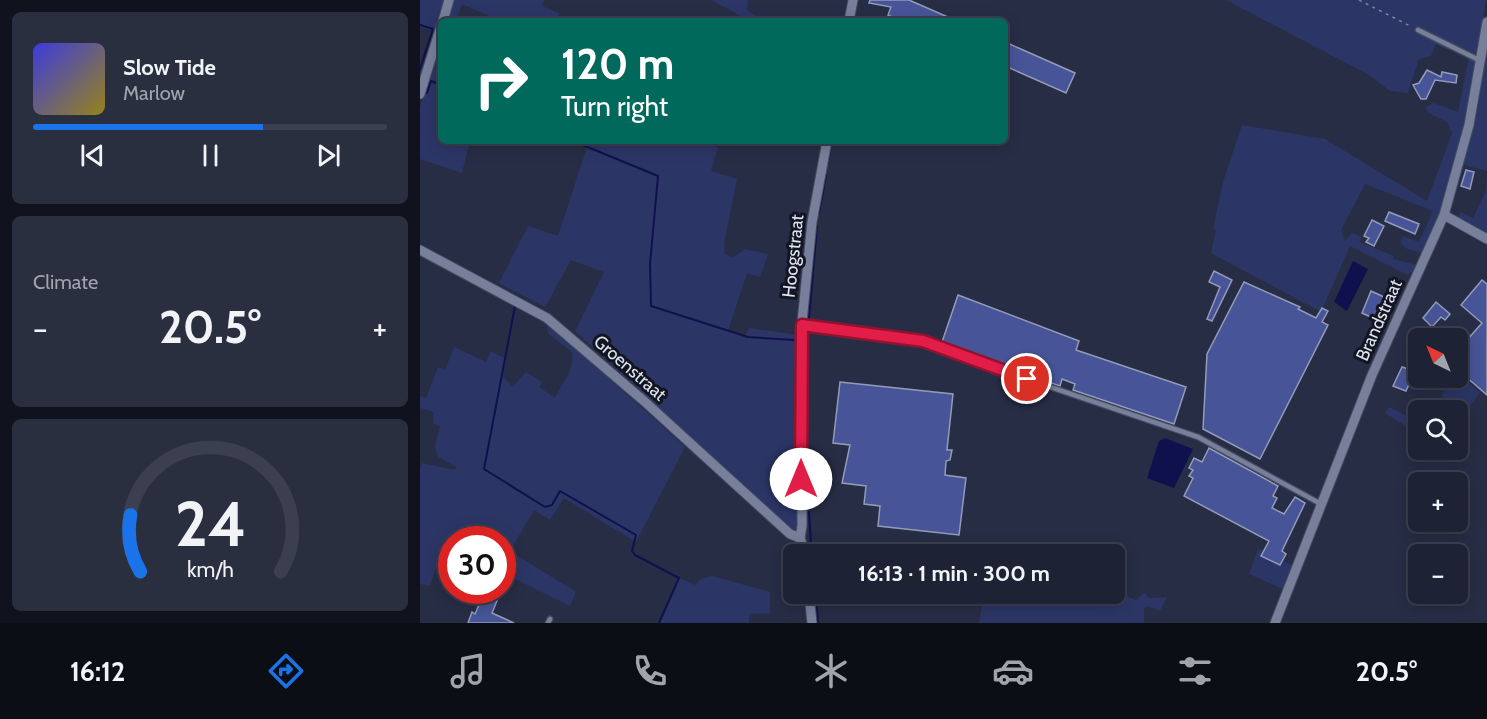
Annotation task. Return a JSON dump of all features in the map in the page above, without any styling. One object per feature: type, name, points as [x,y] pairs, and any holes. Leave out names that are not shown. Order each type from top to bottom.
[{"type":"street","points":[[444,18],[449,0]]},
{"type":"street","points":[[850,18],[853,0]]},
{"type":"street","name":"Brandstraat","points":[[1275,623],[1385,346],[1444,214],[1469,125],[1487,22]]},
{"type":"street","points":[[420,94],[438,36]]},
{"type":"street","name":"Hoogstraat","points":[[802,544],[800,538],[802,526],[802,325],[812,222],[826,144]]},
{"type":"street","points":[[1444,214],[1487,239]]},
{"type":"street","name":"Groenstraat","points":[[420,250],[547,318],[790,534],[800,538]]},
{"type":"street","points":[[810,604],[812,623]]},
{"type":"lane","points":[[1418,30],[1480,61]]},
{"type":"lane","points":[[802,325],[929,344],[1198,437],[1321,504]]},
{"type":"path","points":[[1359,0],[1418,30]]},
{"type":"shaded area","points":[[420,0],[444,0],[434,31],[420,27]]},
{"type":"shaded area","points":[[454,0],[544,0],[542,6],[559,13],[557,18],[494,18],[462,4],[457,18],[448,18]]},
{"type":"shaded area","points":[[711,0],[748,0],[747,10],[759,18],[744,18]]},
{"type":"shaded area","points":[[1226,0],[1486,0],[1467,115],[1476,117],[1487,49],[1487,171],[1464,165],[1452,207],[1432,256],[1405,248],[1400,242],[1403,236],[1419,242],[1433,211],[1365,184],[1341,230],[1345,241],[1352,233],[1361,237],[1360,242],[1394,256],[1393,259],[1417,265],[1414,274],[1410,272],[1408,275],[1350,246],[1321,312],[1211,253],[1216,230],[1213,229],[1223,182],[1242,125],[1325,139],[1427,201],[1452,133],[1447,122],[1427,112],[1426,107],[1434,103],[1458,112],[1470,52],[1452,44],[1449,50],[1436,44],[1431,56],[1419,59],[1408,93],[1390,91],[1369,75]]},
{"type":"shaded area","points":[[438,50],[438,74],[435,82],[438,84],[438,144],[469,144],[462,173],[420,159],[420,107]]},
{"type":"shaded area","points":[[580,144],[715,144],[714,146],[718,147],[711,171],[737,179],[724,244],[725,254],[732,258],[745,249],[768,254],[760,277],[747,273],[728,331],[745,336],[749,328],[798,335],[799,530],[793,530],[575,331],[604,272],[571,260],[545,307],[499,283],[528,226],[558,236],[587,147]]},
{"type":"shaded area","points":[[1487,171],[1487,235],[1457,218],[1461,212],[1473,218],[1486,191]]},
{"type":"shaded area","points":[[1353,261],[1368,269],[1347,311],[1334,302]]},
{"type":"shaded area","points":[[550,325],[685,447],[636,542],[564,498],[550,520],[534,510],[516,541],[516,526],[438,526],[438,562],[430,586],[420,584],[420,468],[422,463],[455,470],[457,467],[438,457],[435,446],[440,426],[433,423],[434,412],[420,408],[420,396],[426,398],[438,367],[445,370],[454,347],[486,362],[491,351],[506,359],[503,377],[513,387],[526,372],[542,382],[539,387],[555,398],[568,375],[572,364],[572,352],[549,334],[547,328]]},
{"type":"shaded area","points":[[1468,383],[1480,392],[1468,408],[1468,400],[1440,400],[1444,388],[1468,388]]},
{"type":"shaded area","points":[[1389,407],[1408,416],[1408,427],[1385,413]]},
{"type":"shaded area","points":[[1165,438],[1193,449],[1174,488],[1147,478],[1159,441]]},
{"type":"shaded area","points":[[1258,549],[1294,566],[1285,590],[1249,574]]},
{"type":"shaded area","points":[[516,555],[576,592],[570,606],[516,579]]},
{"type":"shaded area","points":[[712,576],[770,592],[770,613],[749,614],[749,623],[660,623],[680,578],[695,585],[701,579]]},
{"type":"shaded area","points":[[1144,593],[1149,598],[1167,597],[1160,611],[1147,606],[1144,608],[1144,623],[979,623],[982,604],[1125,604],[1125,596],[1136,600]]},
{"type":"building","points":[[870,0],[909,0],[950,18],[894,18],[888,15],[891,7],[869,3]]},
{"type":"building","points":[[1008,43],[1075,73],[1066,93],[1008,67]]},
{"type":"building","points":[[1427,70],[1441,77],[1442,72],[1457,75],[1456,83],[1435,80],[1426,99],[1421,99],[1413,85],[1419,83]]},
{"type":"building","points":[[1466,170],[1474,172],[1470,189],[1461,186]]},
{"type":"building","points":[[1389,212],[1419,224],[1415,234],[1385,221]]},
{"type":"building","points":[[1372,220],[1384,226],[1374,246],[1366,242],[1369,238],[1364,236]]},
{"type":"building","points":[[1214,271],[1232,280],[1212,321],[1207,319],[1220,287],[1209,282]]},
{"type":"building","points":[[1482,280],[1487,284],[1487,395],[1468,379],[1468,339],[1482,323],[1461,305]]},
{"type":"building","points":[[1244,282],[1300,307],[1298,309],[1316,318],[1322,308],[1328,311],[1322,322],[1328,325],[1260,459],[1203,429],[1207,354]]},
{"type":"building","points":[[1371,291],[1384,297],[1375,319],[1362,313]]},
{"type":"building","points":[[958,295],[1079,341],[1076,350],[1186,387],[1174,424],[1073,390],[1075,384],[1062,379],[1060,386],[941,345]]},
{"type":"building","points":[[1436,302],[1450,314],[1445,320],[1441,317],[1432,327],[1423,318]]},
{"type":"building","points":[[1402,367],[1408,369],[1406,391],[1393,386]]},
{"type":"building","points":[[840,382],[953,394],[947,450],[952,450],[950,460],[946,461],[945,475],[966,478],[959,535],[878,526],[880,506],[864,504],[866,486],[842,483],[850,445],[833,443]]},
{"type":"building","points":[[1209,448],[1278,486],[1273,496],[1277,498],[1272,508],[1284,514],[1295,497],[1305,503],[1282,551],[1286,554],[1280,565],[1261,556],[1269,541],[1184,496],[1193,478],[1189,476],[1193,470],[1189,468],[1194,458],[1202,462]]},
{"type":"building","points":[[479,604],[496,604],[492,613],[514,623],[468,623],[472,612],[475,614]]},
{"type":"waterway","points":[[420,25],[433,29],[420,69]]},
{"type":"waterway","points":[[427,93],[431,81],[438,84]]},
{"type":"waterway","points":[[580,144],[658,176],[650,264],[651,306],[748,337],[794,340]]},
{"type":"waterway","points":[[827,165],[831,144]]},
{"type":"waterway","points":[[819,213],[826,175]]},
{"type":"waterway","points":[[809,318],[817,226]]},
{"type":"waterway","points":[[515,306],[484,469],[545,507],[552,505],[560,491],[636,535],[632,551],[635,555],[679,578],[659,623]]},
{"type":"waterway","points":[[806,419],[807,445]]},
{"type":"waterway","points":[[808,467],[809,500]]},
{"type":"waterway","points":[[809,512],[811,544]]},
{"type":"waterway","points":[[817,604],[818,623]]},
{"type":"route","points":[[801,479],[802,325],[923,341],[941,350],[1027,379]]}]
